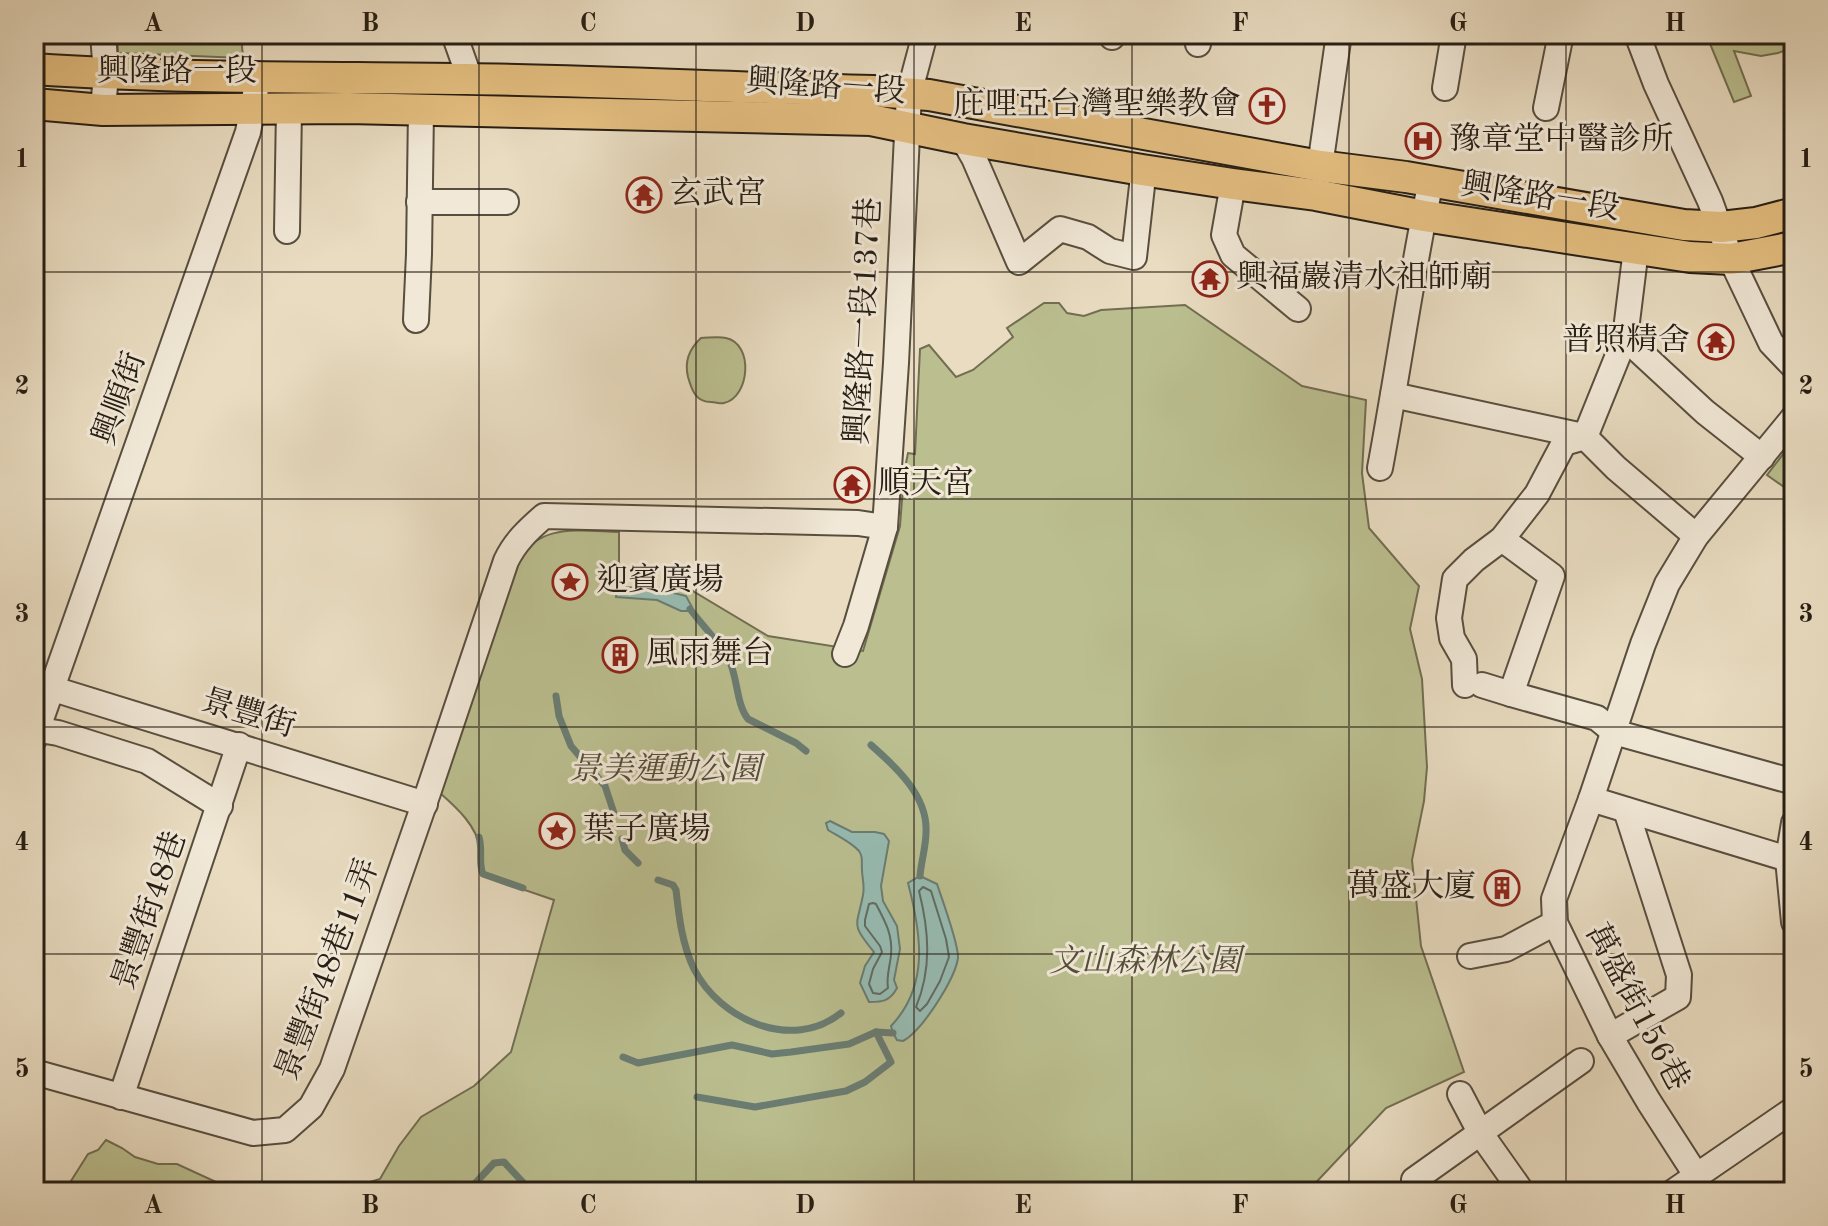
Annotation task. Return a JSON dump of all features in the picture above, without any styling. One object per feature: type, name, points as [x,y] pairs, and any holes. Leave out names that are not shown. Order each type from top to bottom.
[{"type":"main road","name":"興隆路一段","points":[[34,69],[106,74],[470,79],[929,95],[1320,166],[1431,181],[1684,225],[1721,227],[1756,223],[1794,213]]},
{"type":"main road","name":"興隆路一段","points":[[34,104],[103,110],[421,110],[871,120],[1142,170],[1316,195],[1424,216],[1690,257],[1731,259],[1794,247]]},
{"type":"street","points":[[103,34],[106,74],[103,110]]},
{"type":"street","points":[[454,34],[470,79]]},
{"type":"street","name":"興隆路一段137巷","points":[[845,654],[885,527],[909,94],[925,34]]},
{"type":"street","points":[[1320,166],[1339,34]]},
{"type":"street","points":[[1445,88],[1454,34]]},
{"type":"street","points":[[1546,108],[1561,34]]},
{"type":"street","points":[[1637,34],[1656,84],[1721,227],[1731,259],[1771,343],[1794,367]]},
{"type":"street","name":"興順街","points":[[35,732],[43,686],[177,340],[248,132],[258,78]]},
{"type":"street","points":[[287,231],[289,109]]},
{"type":"street","points":[[416,320],[421,110]]},
{"type":"street","points":[[963,139],[1021,267],[1060,229],[1088,237],[1110,251],[1134,257],[1142,170]]},
{"type":"street","points":[[1380,468],[1431,181]]},
{"type":"street","points":[[1233,184],[1224,235],[1233,255],[1298,309]]},
{"type":"street","points":[[419,202],[506,202]]},
{"type":"street","points":[[1585,437],[1625,338],[1636,249]]},
{"type":"street","points":[[1625,338],[1705,412],[1762,457]]},
{"type":"street","points":[[1393,395],[1585,437],[1616,468],[1696,536]]},
{"type":"street","name":"萬盛街156巷","points":[[1696,1175],[1610,1036],[1555,923],[1554,899],[1667,584],[1696,536],[1794,417]]},
{"type":"street","points":[[1585,437],[1564,443],[1537,494],[1502,539],[1455,579],[1449,618],[1452,638],[1474,685],[1597,718],[1614,732],[1794,782]]},
{"type":"street","name":"景豐街48巷11弄","points":[[34,1072],[253,1133],[285,1130],[311,1107],[332,1069],[506,561],[521,536],[544,516],[858,523],[885,527]]},
{"type":"street","points":[[1502,539],[1552,576],[1511,694]]},
{"type":"street","name":"景豐街","points":[[43,686],[425,804]]},
{"type":"street","points":[[35,732],[147,761],[220,806]]},
{"type":"street","name":"景豐街48巷","points":[[121,1097],[239,745]]},
{"type":"street","points":[[1591,799],[1788,859]]},
{"type":"street","points":[[1610,1036],[1678,997],[1679,975],[1626,810]]},
{"type":"street","points":[[1793,907],[1788,859],[1794,823]]},
{"type":"street","points":[[1470,956],[1506,949],[1555,923]]},
{"type":"street","points":[[1414,1180],[1581,1061]]},
{"type":"street","points":[[1460,1094],[1481,1134],[1522,1192]]},
{"type":"street","points":[[1673,1192],[1794,1109]]},
{"type":"green space","points":[[117,34],[241,34],[243,58],[118,53]]},
{"type":"green space","points":[[1706,34],[1741,34],[1764,39],[1794,34],[1794,47],[1761,56],[1734,51],[1751,96],[1734,102]]},
{"type":"green space","points":[[1044,303],[1059,303],[1067,313],[1084,316],[1101,310],[1185,305],[1302,386],[1366,400],[1362,473],[1369,528],[1419,586],[1410,629],[1422,679],[1427,767],[1424,801],[1412,860],[1421,946],[1464,1072],[1386,1108],[1307,1192],[336,1192],[380,1179],[421,1117],[474,1086],[511,1052],[554,900],[481,875],[480,849],[471,825],[440,793],[517,564],[525,551],[536,541],[560,532],[619,532],[619,587],[691,590],[768,636],[863,651],[900,526],[908,453],[915,454],[920,349],[929,345],[956,377],[973,370],[1013,337],[1007,328]]},
{"type":"green space","points":[[701,338],[726,338],[735,342],[745,360],[739,391],[733,399],[724,403],[706,402],[695,395],[691,387],[687,361],[693,346]]},
{"type":"green space","points":[[1794,440],[1794,503],[1784,487],[1767,475]]},
{"type":"green space","points":[[106,1140],[135,1157],[158,1164],[177,1164],[244,1192],[64,1192],[88,1154],[98,1150]]},
{"type":"water","points":[[617,589],[666,591],[686,596],[692,607],[681,611],[657,600],[616,597]]},
{"type":"water","points":[[830,821],[852,832],[884,834],[889,841],[881,886],[883,901],[897,926],[900,949],[894,980],[897,988],[892,996],[882,1001],[869,1002],[860,983],[865,966],[874,952],[857,925],[864,891],[861,856],[852,845],[828,830],[826,823]]},
{"type":"water","points":[[920,876],[937,884],[958,958],[936,1004],[919,1027],[903,1041],[897,1040],[891,1026],[912,993],[917,976],[919,939],[908,883]]},
{"type":"waterway","points":[[690,609],[729,660],[741,706],[748,719],[806,751]]},
{"type":"waterway","points":[[556,696],[559,716],[571,746],[605,786],[614,813]]},
{"type":"waterway","points":[[871,745],[909,783],[922,806],[926,832],[920,876]]},
{"type":"waterway","points":[[479,837],[483,874],[523,888]]},
{"type":"waterway","points":[[622,839],[625,850],[638,863]]},
{"type":"waterway","points":[[658,880],[673,885],[676,890],[690,960],[706,987],[721,1003],[739,1016],[780,1030],[801,1030],[822,1024],[841,1013]]},
{"type":"waterway","points":[[623,1057],[638,1063],[732,1045],[772,1054],[849,1044],[876,1032],[893,1033]]},
{"type":"waterway","points":[[697,1097],[755,1107],[846,1091],[865,1082],[891,1062],[876,1032]]},
{"type":"waterway","points":[[467,1192],[494,1163],[504,1162],[532,1192]]},
{"type":"place","name":"庇哩亞台灣聖樂教會","points":[[1267,106]]},
{"type":"place","name":"豫章堂中醫診所","points":[[1423,141]]},
{"type":"place","name":"玄武宮","points":[[644,195]]},
{"type":"place","name":"興福巖清水祖師廟","points":[[1210,279]]},
{"type":"place","name":"普照精舍","points":[[1716,342]]},
{"type":"place","name":"順天宮","points":[[852,485]]},
{"type":"place","name":"迎賓廣場","points":[[570,582]]},
{"type":"place","name":"風雨舞台","points":[[620,655]]},
{"type":"place","name":"葉子廣場","points":[[557,831]]},
{"type":"place","name":"萬盛大廈","points":[[1502,888]]},
{"type":"park label","name":"景美運動公園","points":[[665,771]]},
{"type":"park label","name":"文山森林公園","points":[[1145,963]]}]
